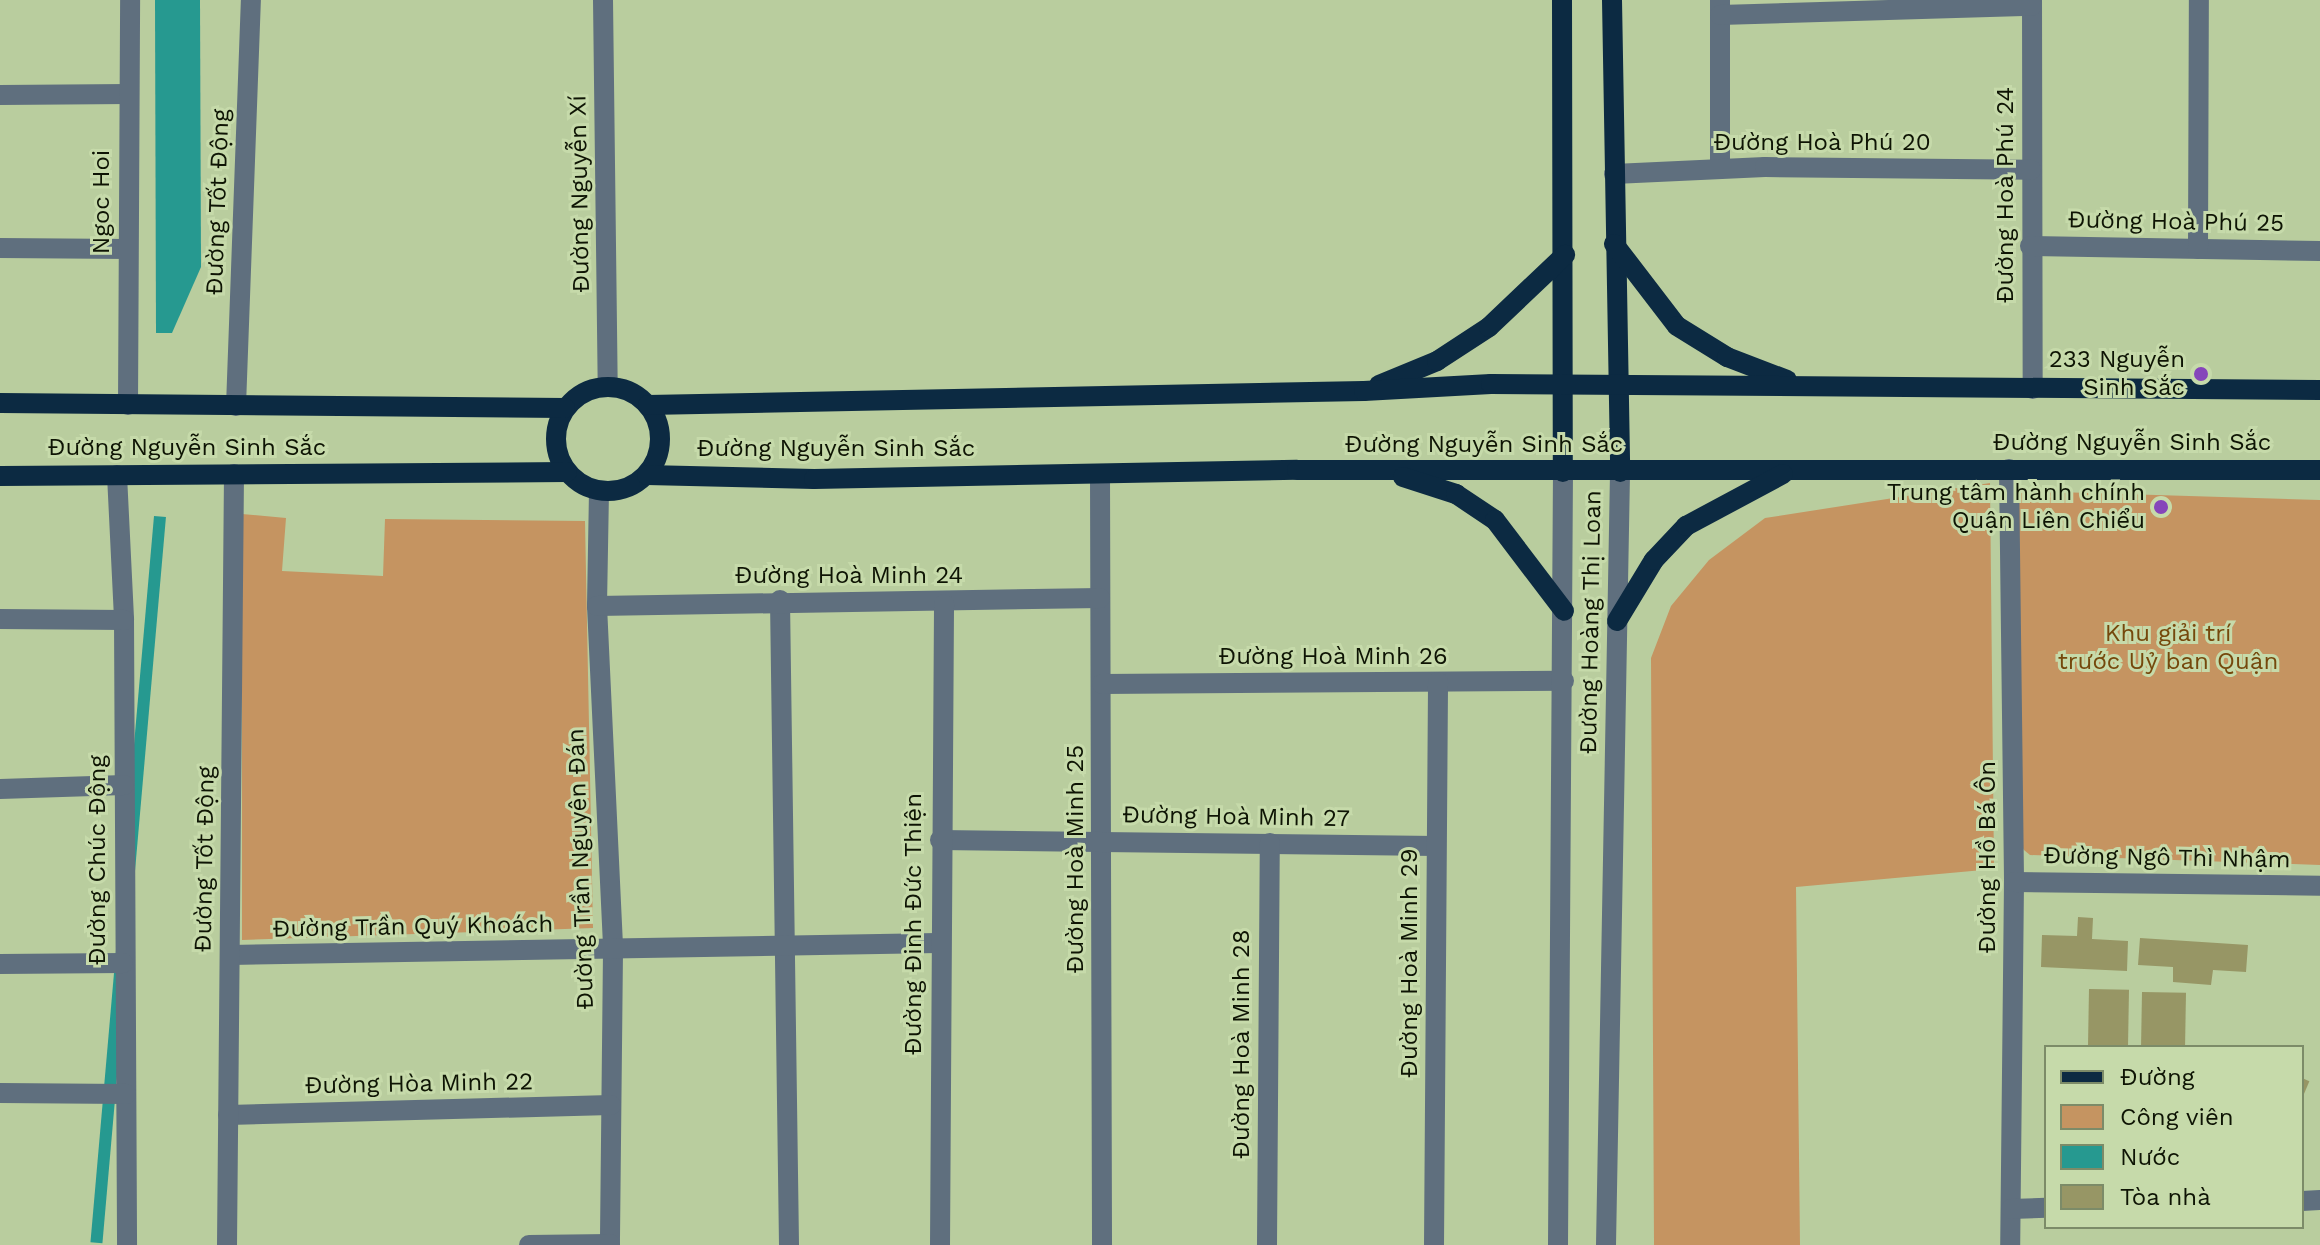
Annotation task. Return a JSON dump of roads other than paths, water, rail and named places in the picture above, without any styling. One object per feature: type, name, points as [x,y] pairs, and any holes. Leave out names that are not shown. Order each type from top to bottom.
[{"type":"main road","name":"Đường Hoàng Thị Loan","points":[[1562,0],[1565,255],[1563,472]]},
{"type":"main road","name":"Đường Hoàng Thị Loan","points":[[1612,0],[1620,472]]},
{"type":"main road","points":[[1614,244],[1677,326],[1727,357],[1802,386]]},
{"type":"main road","points":[[1364,391],[1437,361],[1489,327],[1565,255]]},
{"type":"main road","name":"Đường Nguyễn Sinh Sắc","points":[[648,405],[1364,391],[1564,383],[2320,390]]},
{"type":"main road","points":[[608,386],[637,395],[648,405],[661,432],[656,462],[634,486],[599,491],[567,472],[556,434],[565,408],[584,392],[608,386]]},
{"type":"main road","name":"Đường Nguyễn Sinh Sắc","points":[[0,403],[565,408]]},
{"type":"main road","name":"Đường Nguyễn Sinh Sắc","points":[[647,475],[814,479],[1384,471],[2320,470]]},
{"type":"main road","points":[[1384,471],[1456,494],[1495,520],[1564,611]]},
{"type":"main road","points":[[1617,621],[1654,560],[1686,526],[1790,471]]},
{"type":"main road","name":"Đường Nguyễn Sinh Sắc","points":[[0,476],[567,472]]},
{"type":"street","name":"Ngoc Hoi","points":[[128,405],[130,0]]},
{"type":"street","name":"Đường Tốt Động","points":[[236,406],[251,0]]},
{"type":"street","name":"Đường Nguyễn Xí","points":[[603,0],[608,386]]},
{"type":"street","points":[[2198,249],[2199,0]]},
{"type":"street","points":[[1720,169],[1720,8],[2032,3]]},
{"type":"street","name":"Đường Hoà Phú 24","points":[[2032,3],[2030,246],[2033,389]]},
{"type":"street","points":[[0,95],[129,94]]},
{"type":"street","name":"Đường Hoà Phú 20","points":[[1614,174],[1720,169],[2031,170]]},
{"type":"street","name":"Đường Hoà Phú 25","points":[[2030,246],[2320,251]]},
{"type":"street","points":[[0,248],[128,249]]},
{"type":"street","name":"Đường Hồ Bá Ôn","points":[[2009,469],[2014,882],[2010,1245]]},
{"type":"street","name":"Đường Hoàng Thị Loan","points":[[1558,1245],[1563,472]]},
{"type":"street","name":"Đường Hoàng Thị Loan","points":[[1606,1245],[1620,472]]},
{"type":"street","name":"Đường Tốt Động","points":[[227,1245],[234,474]]},
{"type":"street","name":"Đường Hoà Minh 25","points":[[1100,474],[1102,1245]]},
{"type":"street","name":"Đường Chúc Động","points":[[117,475],[124,620],[123,963],[127,1245]]},
{"type":"street","name":"Đường Trần Nguyên Đán","points":[[599,491],[597,606],[613,951],[610,1244]]},
{"type":"street","name":"Đường Hoà Minh 24","points":[[597,606],[780,600],[944,604],[1100,598]]},
{"type":"street","points":[[780,600],[788,944],[789,1245]]},
{"type":"street","name":"Đường Đinh Đức Thiện","points":[[940,1245],[938,943],[944,604]]},
{"type":"street","points":[[0,619],[124,620]]},
{"type":"street","name":"Đường Hoà Minh 26","points":[[1102,684],[1564,681]]},
{"type":"street","name":"Đường Hoà Minh 29","points":[[1434,1245],[1438,682]]},
{"type":"street","points":[[0,789],[124,785]]},
{"type":"street","name":"Đường Hoà Minh 27","points":[[940,840],[1436,846]]},
{"type":"street","name":"Đường Hoà Minh 28","points":[[1267,1245],[1270,843]]},
{"type":"street","name":"Đường Ngô Thì Nhậm","points":[[2014,882],[2320,886]]},
{"type":"street","name":"Đường Trần Quý Khoách","points":[[230,955],[613,951],[788,944],[938,943]]},
{"type":"street","points":[[0,964],[123,963]]},
{"type":"street","points":[[0,1093],[126,1094]]},
{"type":"street","name":"Đường Hòa Minh 22","points":[[228,1115],[611,1105]]},
{"type":"street","points":[[2011,1209],[2044,1208]]},
{"type":"street","points":[[529,1245],[610,1244]]},
{"type":"water","points":[[155,0],[200,0],[201,267],[172,333],[156,333]]},
{"type":"water","points":[[154,516],[166,517],[102,1243],[90,1242]]},
{"type":"place","name":"233 Nguyễn Sinh Sắc","points":[[2201,374]]},
{"type":"place","name":"Trung tâm hành chính Quận Liên Chiểu","points":[[2161,507]]},
{"type":"park label","name":"Khu giải trí trước Uỷ ban Quận","points":[[2168,648]]}]
